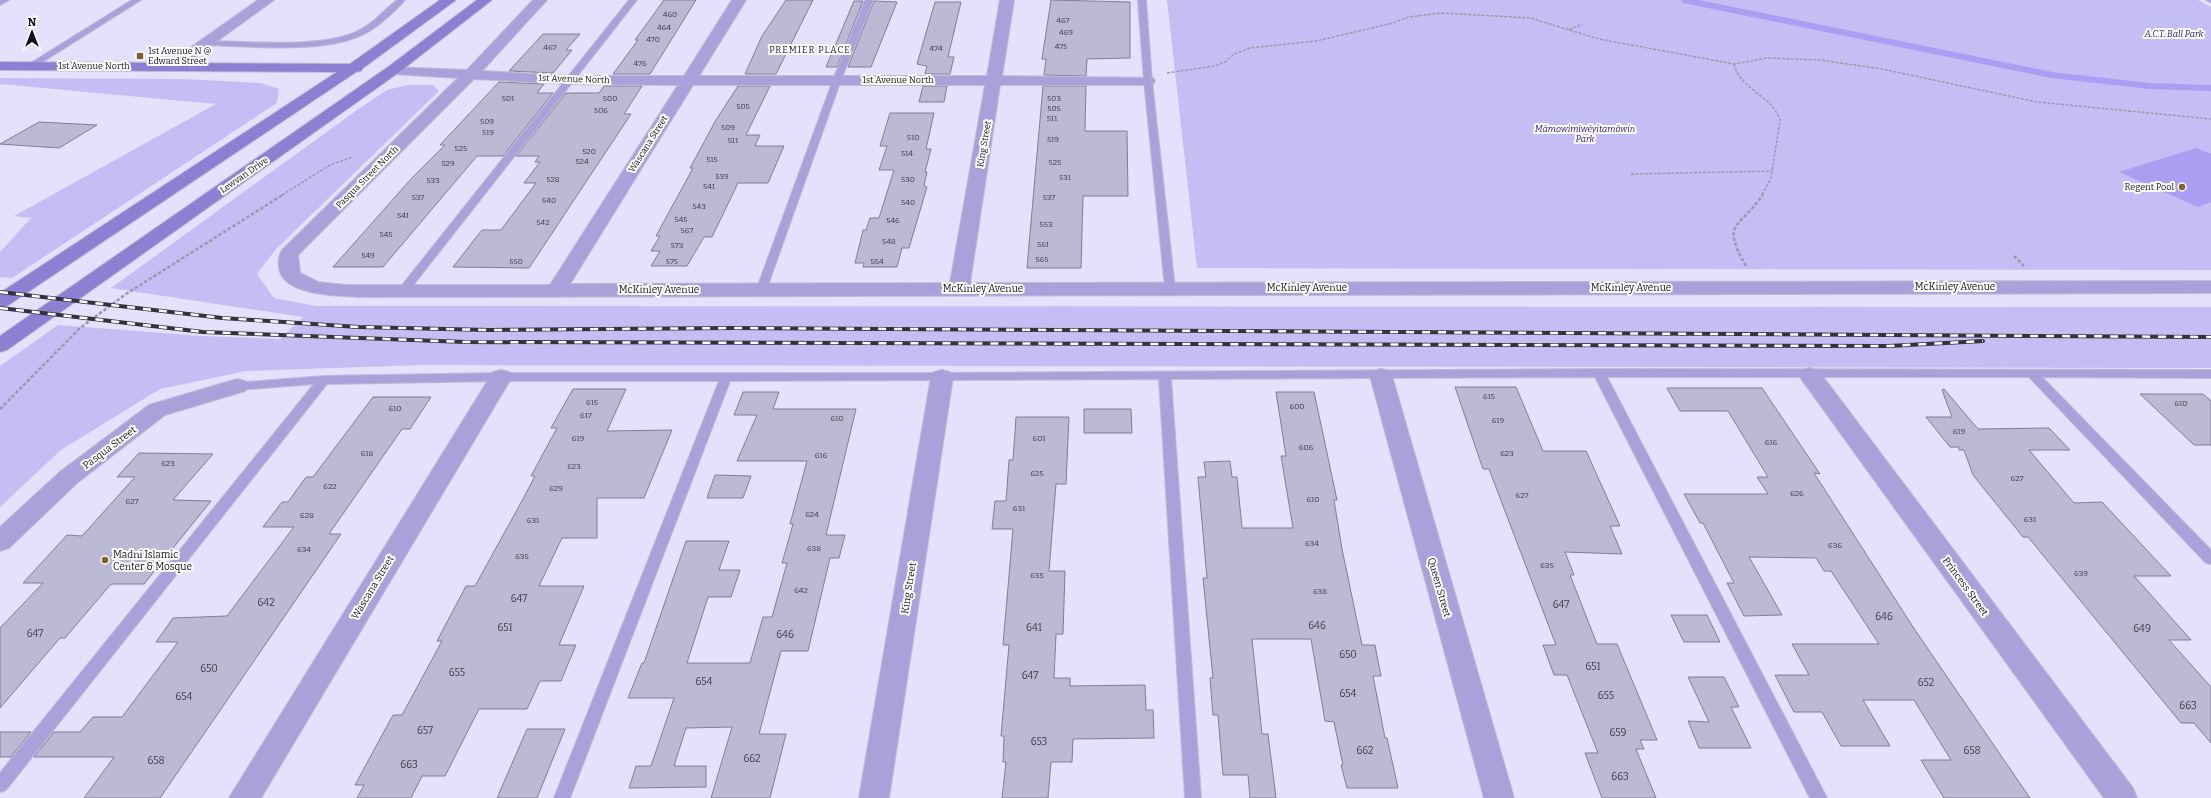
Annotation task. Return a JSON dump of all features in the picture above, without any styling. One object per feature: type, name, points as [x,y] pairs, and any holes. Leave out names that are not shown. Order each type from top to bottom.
[{"type":"main road","points":[[0,302],[353,68],[449,0]]},
{"type":"main road","name":"Lewvan Drive","points":[[0,346],[393,70],[485,0]]},
{"type":"main road","name":"1st Avenue North","points":[[0,66],[353,68],[393,70]]},
{"type":"street","points":[[172,67],[267,0]]},
{"type":"street","name":"Pasqua Street North","points":[[403,291],[335,290],[303,284],[292,277],[288,266],[289,254],[471,74],[540,0]]},
{"type":"street","name":"Wascana Street","points":[[557,289],[739,0]]},
{"type":"street","name":"King Street","points":[[960,288],[1007,0]]},
{"type":"street","name":"1st Avenue North","points":[[393,70],[571,80],[688,81],[995,79],[1148,76]]},
{"type":"street","name":"McKinley Avenue","points":[[403,291],[762,288],[1762,286],[2211,287]]},
{"type":"street","name":"Princess Street","points":[[1810,375],[2122,798]]},
{"type":"street","name":"Queen Street","points":[[1381,376],[1499,798]]},
{"type":"street","name":"Wascana Street","points":[[244,798],[501,377]]},
{"type":"street","name":"King Street","points":[[874,798],[942,377]]},
{"type":"street","name":"Pasqua Street","points":[[0,542],[69,477],[157,410],[237,386]]},
{"type":"lane","points":[[30,66],[137,0]]},
{"type":"lane","points":[[205,43],[312,42],[343,40],[361,32],[401,0]]},
{"type":"lane","points":[[403,291],[633,0]]},
{"type":"lane","points":[[762,288],[837,80],[870,0]]},
{"type":"lane","points":[[1142,0],[1148,76],[1170,288]]},
{"type":"lane","points":[[1599,374],[1819,798]]},
{"type":"lane","points":[[237,386],[324,380],[501,377],[2211,374]]},
{"type":"lane","points":[[1165,375],[1193,798]]},
{"type":"lane","points":[[2033,375],[2211,559]]},
{"type":"lane","points":[[562,798],[726,377]]},
{"type":"lane","points":[[0,785],[324,380]]},
{"type":"path","points":[[1148,76],[1216,66],[1225,62],[1234,54],[1250,48],[1316,41],[1394,23],[1409,17],[1432,13],[1512,16],[1544,21],[1599,39],[1734,64],[1742,61],[1773,58],[1832,60],[1883,68],[1991,94],[2045,103],[2211,119]]},
{"type":"path","points":[[1568,30],[1582,24]]},
{"type":"path","points":[[1734,64],[1736,73],[1770,101],[1780,113],[1769,185],[1762,196],[1734,226],[1732,236],[1742,260],[1762,286]]},
{"type":"path","points":[[0,409],[80,328],[126,294],[330,165],[355,157],[387,156]]},
{"type":"path","points":[[1631,174],[1772,171]]},
{"type":"green space","name":"Māmowimīwēyitamōwin Park","points":[[1167,0],[2198,0],[2211,7],[2211,270],[1197,268]]},
{"type":"green space","points":[[0,78],[184,79],[260,83],[279,89],[277,103],[12,278],[0,277],[0,252],[31,218],[14,216],[216,104],[0,84]]},
{"type":"green space","points":[[408,85],[433,85],[439,91],[276,249],[257,274],[274,298],[316,306],[2211,307],[2211,368],[421,365],[246,371],[160,389],[61,450],[0,507],[0,366],[58,325],[201,336],[280,339],[303,317],[111,288],[357,110],[387,90]]},
{"type":"shaded area","name":"Regent Pool","points":[[2196,148],[2211,154],[2211,202],[2198,207],[2119,172]]},
{"type":"building","points":[[664,0],[696,0],[650,74],[613,74],[638,40],[635,40]]},
{"type":"building","points":[[786,0],[813,0],[776,74],[745,74],[762,36]]},
{"type":"building","points":[[1051,0],[1130,2],[1130,58],[1087,59],[1086,76],[1044,75],[1046,59],[1042,59]]},
{"type":"building","points":[[854,1],[863,1],[837,67],[826,67]]},
{"type":"building","points":[[874,1],[897,2],[871,67],[848,67]]},
{"type":"building","points":[[935,2],[961,2],[948,57],[954,57],[950,74],[925,74],[927,66],[917,64]]},
{"type":"building","points":[[543,34],[580,34],[566,50],[572,50],[553,73],[509,71]]},
{"type":"building","points":[[499,82],[544,84],[537,93],[553,93],[503,156],[477,156],[383,267],[333,267],[411,179],[445,145],[440,145]]},
{"type":"building","points":[[604,86],[642,86],[624,114],[631,114],[529,268],[453,267],[482,230],[501,230],[536,183],[524,183],[540,162],[535,162],[539,156],[516,156],[566,93],[599,93]]},
{"type":"building","points":[[738,86],[770,86],[746,135],[760,135],[755,146],[784,146],[768,183],[738,183],[712,237],[704,237],[687,266],[651,266],[660,251],[651,251],[660,236],[656,236],[693,168],[690,168],[716,120]]},
{"type":"building","points":[[923,86],[947,86],[944,102],[919,102]]},
{"type":"building","points":[[1043,86],[1086,86],[1085,131],[1127,131],[1128,196],[1083,196],[1081,268],[1027,268]]},
{"type":"building","points":[[890,113],[934,113],[926,149],[931,149],[925,172],[927,172],[924,186],[927,187],[909,248],[902,248],[897,267],[863,267],[864,263],[855,263],[863,230],[866,230],[870,218],[879,218],[894,170],[879,170],[887,146],[880,146]]},
{"type":"building","points":[[39,122],[97,125],[59,148],[0,144]]},
{"type":"building","points":[[1455,387],[1516,387],[1543,451],[1586,451],[1620,526],[1610,526],[1622,554],[1565,552],[1574,575],[1570,575],[1597,644],[1617,644],[1657,740],[1640,740],[1644,749],[1636,749],[1656,798],[1602,798],[1585,753],[1598,753],[1567,675],[1554,675],[1543,645],[1556,645],[1489,469],[1483,469]]},
{"type":"building","points":[[1667,388],[1762,388],[1820,474],[1814,473],[1915,630],[2030,798],[1944,798],[1921,760],[1951,760],[1914,700],[1863,700],[1890,746],[1841,746],[1822,712],[1794,712],[1775,675],[1809,675],[1792,644],[1879,644],[1831,571],[1824,571],[1816,558],[1749,557],[1782,615],[1744,616],[1727,583],[1734,583],[1703,523],[1700,523],[1684,494],[1768,494],[1757,477],[1768,477],[1728,411],[1680,411]]},
{"type":"building","points":[[573,389],[626,389],[607,431],[672,430],[644,498],[597,498],[597,538],[562,538],[539,586],[584,586],[559,645],[576,645],[561,681],[540,681],[527,709],[479,709],[445,776],[422,776],[411,798],[357,798],[364,785],[355,785],[393,715],[402,715],[442,641],[437,641],[466,586],[475,586],[523,499],[535,476],[531,476],[557,428],[551,428]]},
{"type":"building","points":[[1944,389],[1978,429],[2049,428],[2070,450],[2029,450],[2074,503],[2102,502],[2171,576],[2134,576],[2191,640],[2169,640],[2211,687],[2211,743],[2194,723],[2181,723],[2028,537],[2023,537],[1973,475],[1964,450],[1959,450],[1959,447],[1950,447],[1926,417],[1952,417],[1942,390]]},
{"type":"building","points":[[743,392],[779,392],[773,409],[856,409],[826,535],[845,535],[839,558],[830,558],[808,651],[781,651],[759,734],[786,734],[770,798],[711,798],[732,727],[686,728],[674,766],[706,766],[706,787],[629,788],[636,766],[651,766],[674,698],[628,698],[642,663],[644,663],[686,541],[729,541],[719,570],[740,570],[731,597],[708,597],[687,663],[750,663],[763,617],[772,617],[787,563],[782,563],[793,524],[790,524],[807,461],[737,461],[757,415],[734,415]]},
{"type":"building","points":[[1276,392],[1314,392],[1337,500],[1334,500],[1342,549],[1362,645],[1375,645],[1381,676],[1373,676],[1385,738],[1387,738],[1398,788],[1347,788],[1341,765],[1343,765],[1334,722],[1325,721],[1311,639],[1252,639],[1262,734],[1268,734],[1276,798],[1250,798],[1248,775],[1223,775],[1218,715],[1213,715],[1210,678],[1213,678],[1203,578],[1207,578],[1198,477],[1206,477],[1204,462],[1230,461],[1232,477],[1237,477],[1242,528],[1293,528],[1281,456],[1286,456]]},
{"type":"building","points":[[2140,394],[2203,394],[2211,401],[2211,445],[2194,445]]},
{"type":"building","points":[[373,397],[431,397],[410,429],[402,429],[329,534],[341,534],[160,798],[84,798],[114,757],[34,757],[54,732],[80,732],[93,717],[122,717],[178,642],[156,642],[173,618],[227,616],[294,527],[263,527],[282,502],[288,502],[306,477],[313,477]]},
{"type":"building","points":[[1084,409],[1131,409],[1132,433],[1084,433]]},
{"type":"building","points":[[1016,417],[1069,417],[1066,484],[1056,484],[1049,571],[1065,571],[1063,634],[1056,634],[1054,678],[1070,678],[1070,686],[1145,685],[1146,710],[1153,710],[1154,738],[1073,739],[1072,762],[1051,762],[1048,798],[1002,798],[1006,762],[1003,762],[1004,736],[1001,736],[1009,645],[1003,645],[1013,529],[992,529],[995,501],[1006,501],[1009,460],[1013,460]]},
{"type":"building","points":[[139,453],[213,454],[173,500],[211,501],[144,584],[111,584],[65,638],[60,638],[0,708],[0,628],[43,583],[23,583],[67,535],[82,536],[135,477],[117,477]]},
{"type":"building","points":[[715,475],[751,476],[743,498],[707,498]]},
{"type":"building","points":[[1671,615],[1707,615],[1720,642],[1684,642]]},
{"type":"building","points":[[1688,677],[1724,677],[1739,707],[1731,707],[1751,748],[1699,748],[1688,721],[1709,722]]},
{"type":"building","points":[[527,729],[565,729],[537,798],[497,798]]},
{"type":"building","points":[[0,732],[31,732],[11,757],[0,757]]},
{"type":"waterway","points":[[1684,0],[2052,75],[2149,86],[2211,88]]},
{"type":"railway","points":[[0,292],[222,318],[358,327],[489,330],[735,328],[2211,337]]},
{"type":"railway","points":[[0,308],[203,332],[465,342],[1889,346],[1983,341]]},
{"type":"place","name":"1st Avenue N @ Edward Street","points":[[140,56]]},
{"type":"place","name":"Regent Pool","points":[[2182,187]]},
{"type":"place","name":"Madni Islamic Center & Mosque","points":[[105,560]]},
{"type":"district","name":"PREMIER PLACE","points":[[810,50]]},
{"type":"park label","name":"A.C.T. Ball Park","points":[[2174,34]]}]
